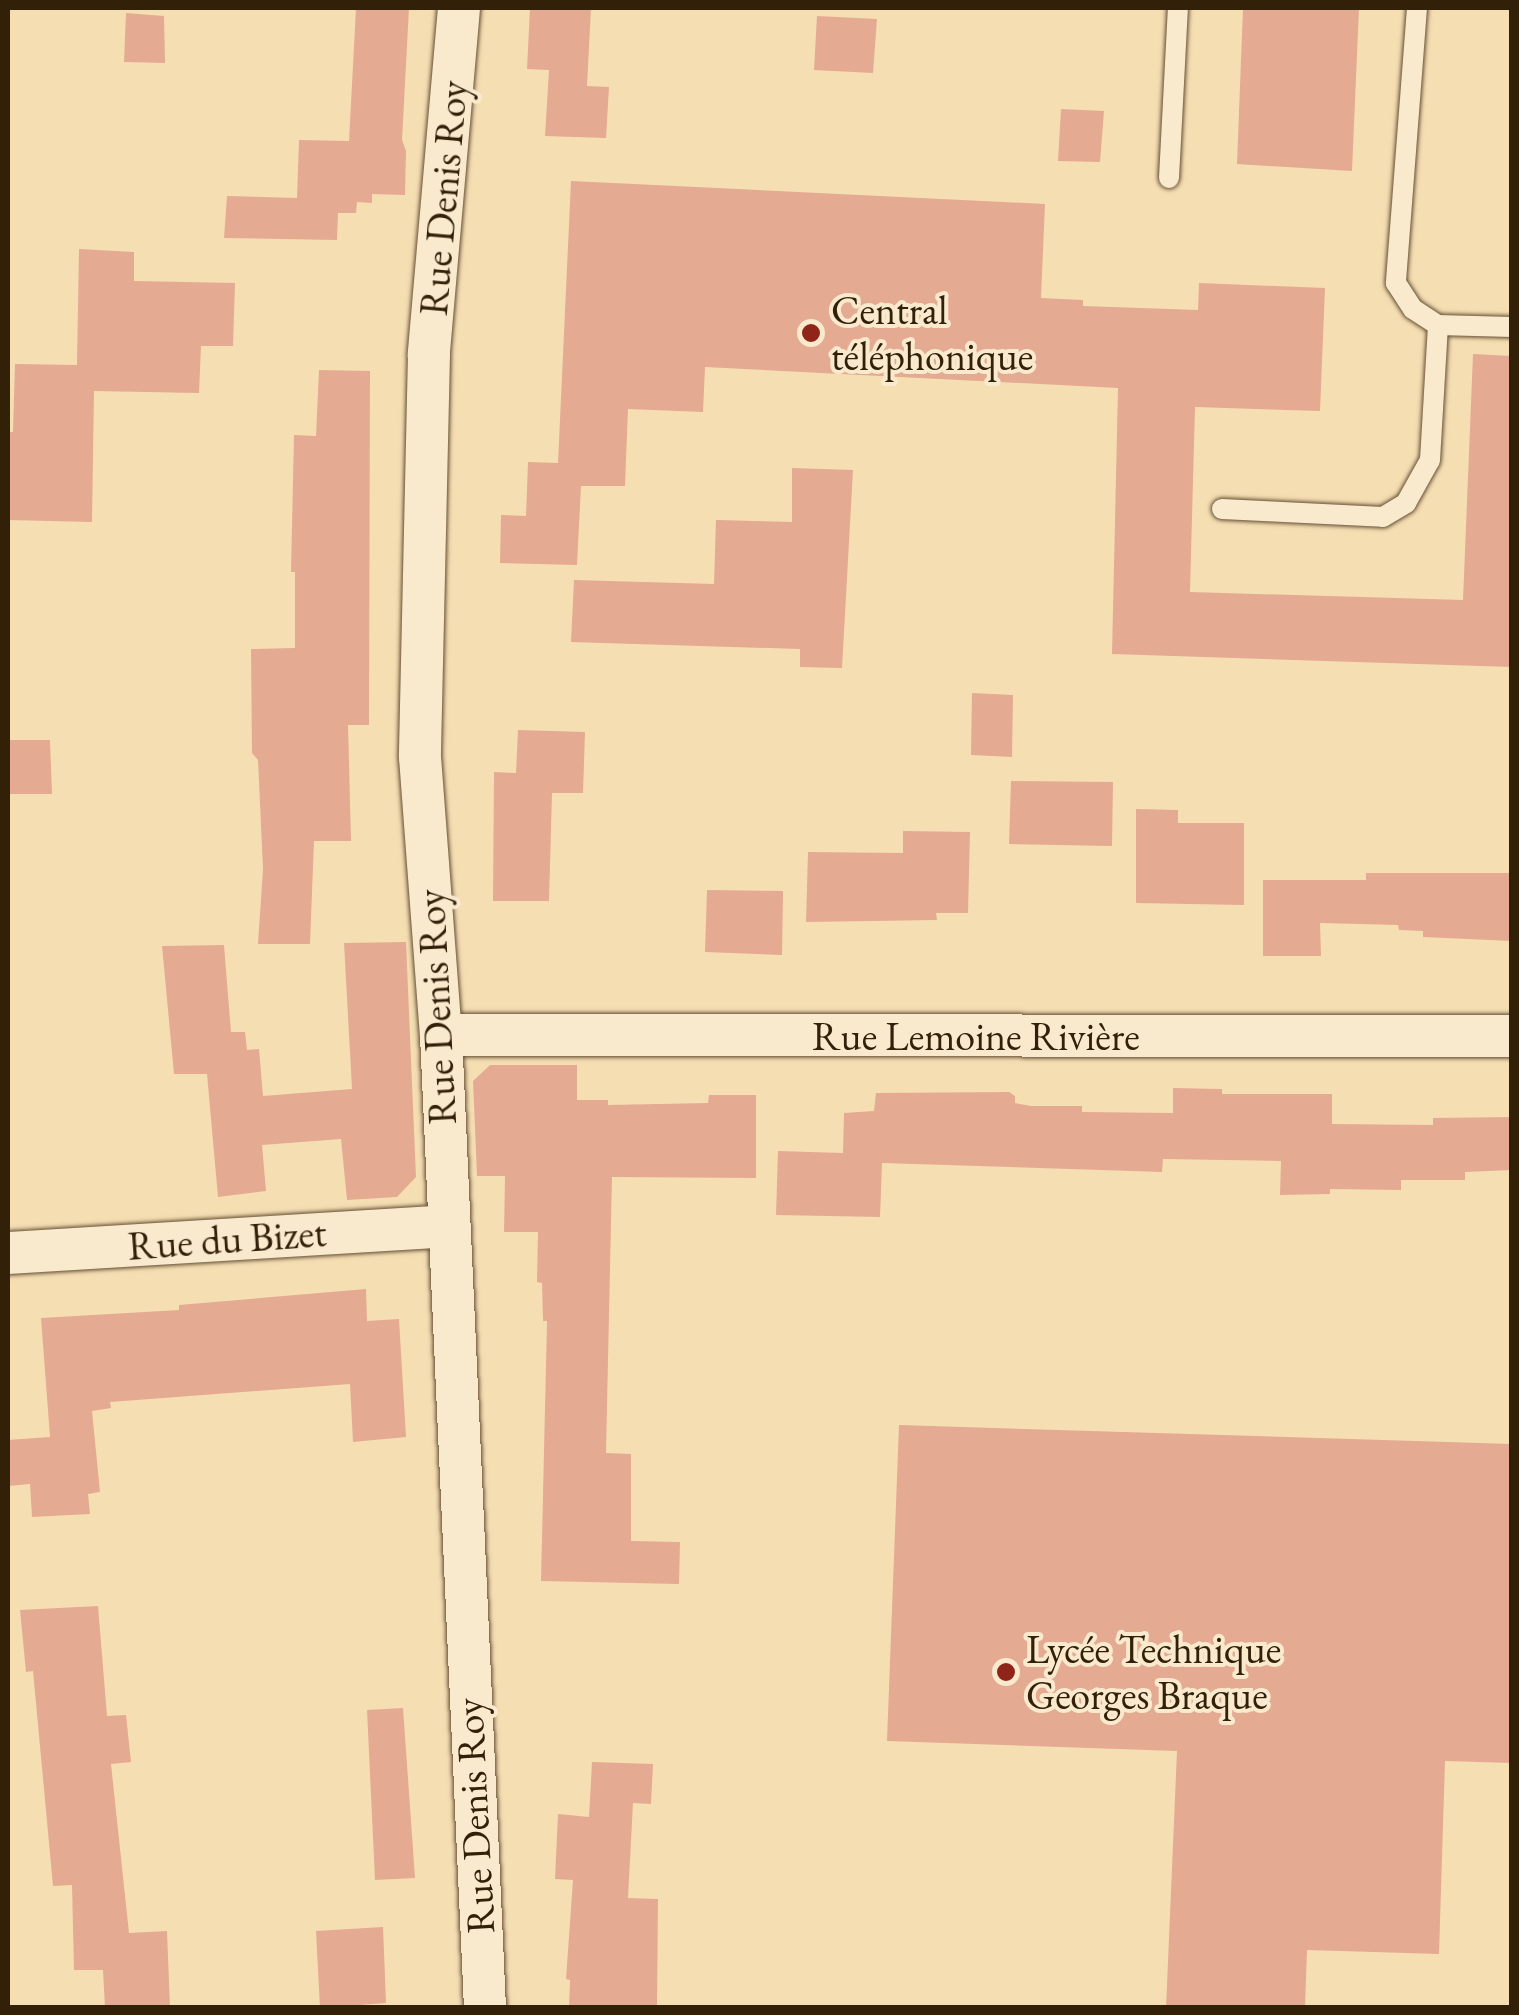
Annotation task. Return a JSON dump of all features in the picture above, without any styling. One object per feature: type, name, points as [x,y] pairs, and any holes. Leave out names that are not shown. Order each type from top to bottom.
[{"type":"street","name":"Rue Denis Roy","points":[[459,8],[430,354],[420,738],[441,1036],[446,1226],[485,2008]]},
{"type":"street","name":"Rue Lemoine Rivière","points":[[441,1036],[1512,1036]]},
{"type":"street","name":"Rue du Bizet","points":[[8,1253],[446,1226]]},
{"type":"lane","points":[[1168,178],[1178,8]]},
{"type":"lane","points":[[1417,8],[1396,283],[1414,309],[1438,324],[1512,327]]},
{"type":"lane","points":[[1222,509],[1384,516],[1406,504],[1430,460],[1438,324]]},
{"type":"building","points":[[356,8],[409,8],[402,140],[406,151],[405,195],[372,194],[372,203],[357,202],[356,213],[338,213],[337,240],[224,238],[227,196],[297,198],[299,140],[349,141]]},
{"type":"building","points":[[530,8],[591,8],[587,86],[609,87],[606,138],[545,136],[549,70],[527,69]]},
{"type":"building","points":[[1243,8],[1359,8],[1352,171],[1237,164]]},
{"type":"building","points":[[126,13],[164,16],[165,63],[124,62]]},
{"type":"building","points":[[817,16],[877,19],[873,73],[814,70]]},
{"type":"building","points":[[1061,109],[1104,111],[1100,162],[1058,161]]},
{"type":"building","points":[[571,181],[1045,204],[1041,298],[1083,300],[1083,306],[1198,310],[1199,283],[1325,288],[1320,411],[1195,407],[1190,592],[1463,600],[1473,354],[1512,356],[1512,667],[1112,654],[1118,388],[705,367],[703,412],[628,409],[625,486],[581,486],[577,565],[500,563],[501,515],[526,516],[528,462],[558,463]]},
{"type":"building","points":[[79,249],[134,252],[134,281],[235,283],[233,346],[201,346],[199,393],[94,391],[92,522],[8,520],[8,432],[13,432],[15,364],[77,365]]},
{"type":"building","points":[[319,370],[370,371],[369,725],[348,725],[351,841],[314,841],[310,944],[258,944],[263,869],[258,760],[252,753],[251,649],[295,648],[295,572],[291,572],[294,435],[316,436]]},
{"type":"building","points":[[792,468],[853,470],[842,668],[800,667],[800,649],[571,642],[574,580],[714,584],[716,520],[792,522]]},
{"type":"building","points":[[972,693],[1013,695],[1012,757],[971,755]]},
{"type":"building","points":[[518,730],[585,732],[583,793],[552,793],[549,901],[493,901],[494,772],[516,773]]},
{"type":"building","points":[[8,740],[50,740],[52,794],[8,794]]},
{"type":"building","points":[[1011,781],[1113,782],[1112,846],[1009,844]]},
{"type":"building","points":[[1136,809],[1178,810],[1178,823],[1244,823],[1244,905],[1136,903]]},
{"type":"building","points":[[903,831],[970,832],[968,913],[936,913],[937,920],[806,922],[808,852],[903,853]]},
{"type":"building","points":[[1366,873],[1512,873],[1512,941],[1423,937],[1423,931],[1399,930],[1398,925],[1320,923],[1321,956],[1263,956],[1263,880],[1366,880]]},
{"type":"building","points":[[707,890],[783,891],[782,955],[705,952]]},
{"type":"building","points":[[406,942],[416,1177],[397,1197],[347,1200],[341,1139],[262,1145],[266,1191],[218,1197],[207,1074],[174,1074],[162,946],[224,945],[231,1032],[245,1032],[247,1050],[259,1049],[263,1096],[352,1089],[344,943]]},
{"type":"building","points":[[490,1065],[577,1065],[577,1100],[608,1100],[608,1105],[708,1103],[709,1095],[756,1095],[756,1178],[612,1177],[606,1453],[631,1454],[631,1541],[680,1542],[679,1584],[541,1581],[547,1321],[543,1321],[542,1283],[537,1282],[538,1232],[504,1232],[505,1176],[477,1176],[473,1081]]},
{"type":"building","points":[[1173,1088],[1222,1089],[1222,1094],[1332,1094],[1332,1124],[1433,1125],[1433,1118],[1512,1117],[1512,1170],[1465,1172],[1465,1180],[1401,1180],[1401,1190],[1330,1189],[1330,1194],[1280,1195],[1281,1161],[1163,1159],[1162,1172],[882,1163],[880,1217],[776,1215],[778,1151],[843,1153],[844,1113],[874,1111],[876,1093],[1009,1092],[1015,1096],[1015,1103],[1031,1106],[1082,1106],[1082,1112],[1173,1113]]},
{"type":"building","points":[[366,1289],[367,1321],[399,1319],[406,1437],[353,1442],[350,1384],[110,1402],[111,1408],[92,1411],[100,1492],[88,1494],[90,1514],[32,1517],[30,1484],[8,1486],[8,1440],[50,1437],[41,1318],[179,1310],[179,1305]]},
{"type":"building","points":[[899,1425],[1512,1444],[1512,1763],[1445,1761],[1439,1954],[1307,1950],[1305,2008],[1166,2008],[1177,1751],[887,1741]]},
{"type":"building","points":[[98,1606],[107,1716],[126,1715],[131,1762],[111,1764],[129,1933],[167,1931],[170,2008],[105,2008],[103,1970],[74,1970],[72,1885],[53,1886],[33,1671],[26,1672],[20,1610]]},
{"type":"building","points":[[403,1708],[415,1878],[375,1880],[367,1710]]},
{"type":"building","points":[[592,1762],[653,1764],[651,1804],[633,1803],[628,1898],[658,1899],[657,2008],[569,2008],[570,1980],[566,1979],[573,1880],[555,1879],[558,1814],[589,1817]]},
{"type":"building","points":[[383,1927],[386,2003],[320,2008],[316,1931]]},
{"type":"place","name":"Central téléphonique","points":[[811,333]]},
{"type":"place","name":"Lycée Technique Georges Braque","points":[[1006,1672]]}]
